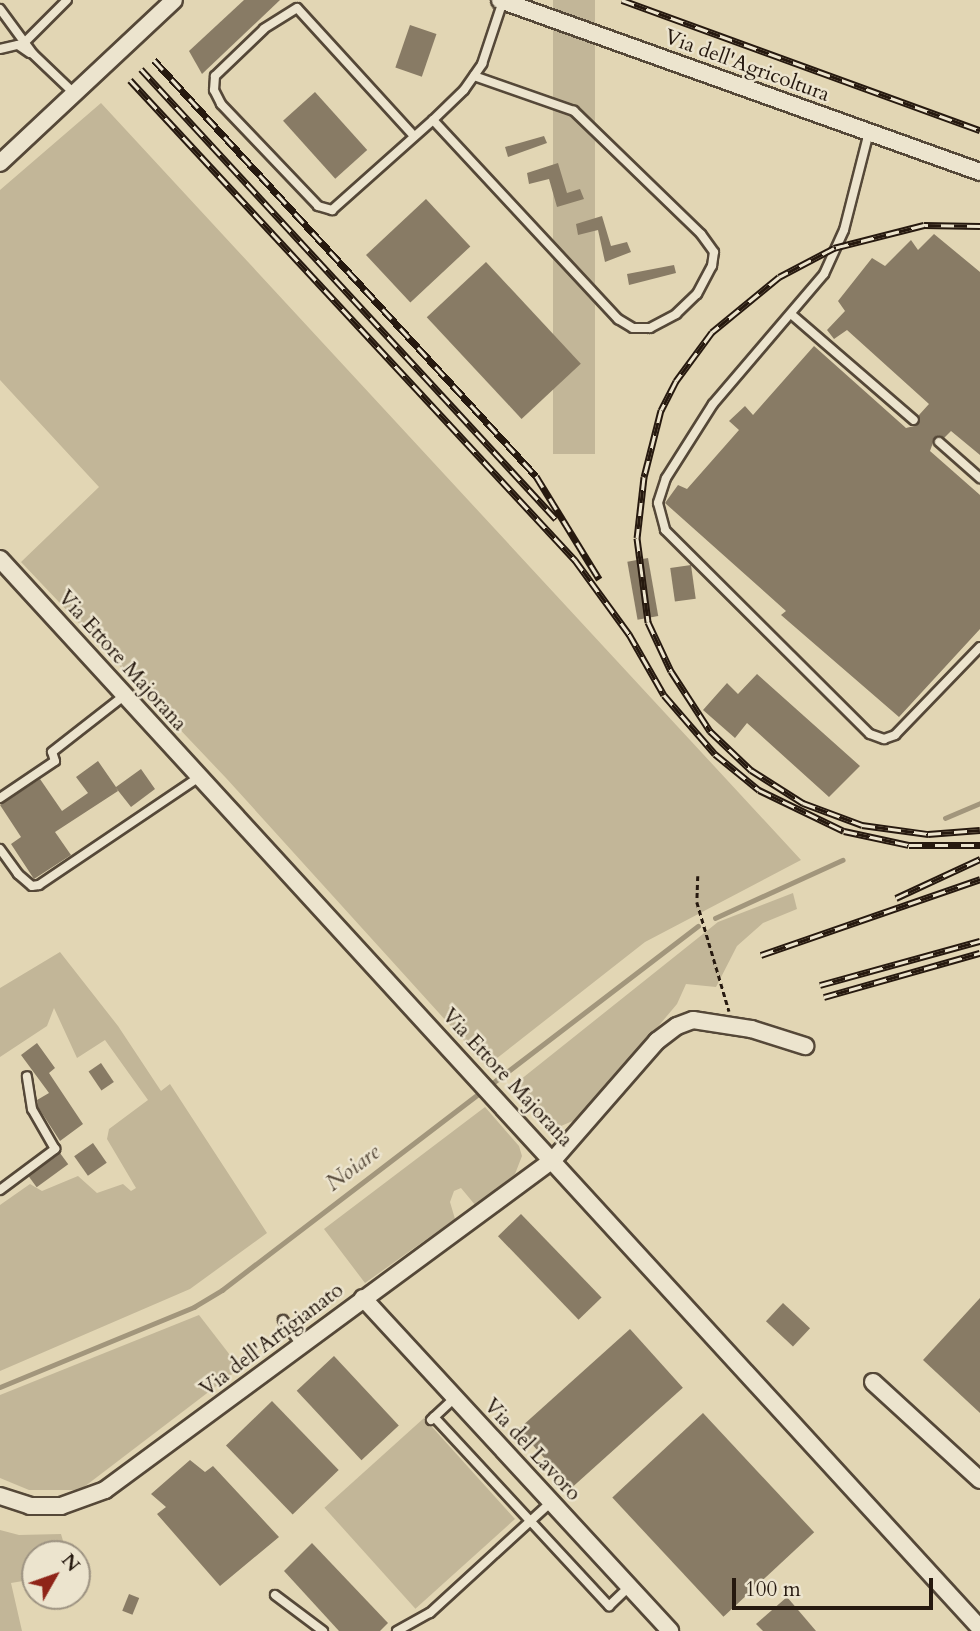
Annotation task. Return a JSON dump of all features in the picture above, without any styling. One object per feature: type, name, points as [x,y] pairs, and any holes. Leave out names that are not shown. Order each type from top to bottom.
[{"type":"street","points":[[0,163],[174,0]]},
{"type":"street","name":"Via dell'Agricoltura","points":[[501,0],[980,172]]},
{"type":"street","name":"Via Ettore Majorana","points":[[0,559],[554,1160],[980,1628]]},
{"type":"street","name":"Via dell'Artigianato","points":[[0,1496],[30,1506],[61,1506],[92,1498],[300,1343],[554,1160],[666,1032],[693,1020],[731,1026],[805,1046]]},
{"type":"street","name":"Via del Lavoro","points":[[363,1298],[670,1631]]},
{"type":"street","points":[[873,1382],[980,1480]]},
{"type":"lane","points":[[25,42],[67,0]]},
{"type":"lane","points":[[414,136],[297,8],[264,29],[215,76],[214,90],[221,104],[325,209],[332,210],[433,120],[474,76],[501,0]]},
{"type":"lane","points":[[0,9],[33,54]]},
{"type":"lane","points":[[0,49],[18,45],[33,54],[75,93]]},
{"type":"lane","points":[[433,120],[618,319],[633,328],[650,328],[676,314],[697,294],[712,267],[714,252],[701,233],[574,111],[474,76]]},
{"type":"lane","points":[[869,132],[837,247],[824,274],[713,404],[666,478],[657,503],[665,530],[870,734],[884,739],[895,735],[980,647]]},
{"type":"lane","points":[[791,314],[914,420]]},
{"type":"lane","points":[[939,442],[980,478]]},
{"type":"lane","points":[[0,798],[55,761],[52,752],[125,695]]},
{"type":"lane","points":[[0,849],[18,874],[32,886],[39,885],[199,777]]},
{"type":"lane","points":[[0,1190],[55,1149],[32,1109],[27,1076]]},
{"type":"lane","points":[[283,1320],[300,1343]]},
{"type":"lane","points":[[455,1398],[432,1419],[609,1606],[629,1587]]},
{"type":"lane","points":[[397,1631],[430,1613],[551,1502]]},
{"type":"lane","points":[[275,1595],[323,1631]]},
{"type":"path","points":[[698,876],[697,902],[726,991],[731,1026]]},
{"type":"shaded area","points":[[553,0],[595,0],[595,454],[553,454]]},
{"type":"shaded area","points":[[101,103],[801,860],[645,942],[487,1066],[226,778],[21,562],[99,487],[0,380],[0,190]]},
{"type":"shaded area","points":[[793,893],[797,909],[763,923],[737,946],[716,987],[686,984],[677,1004],[582,1117],[561,1126],[543,1120],[510,1088],[718,922]]},
{"type":"shaded area","points":[[60,952],[118,1026],[161,1091],[170,1084],[267,1233],[190,1289],[0,1371],[0,1205],[30,1184],[42,1191],[78,1176],[97,1193],[123,1184],[131,1191],[136,1188],[107,1139],[109,1129],[148,1100],[105,1040],[77,1058],[54,1008],[47,1026],[0,1057],[0,988]]},
{"type":"shaded area","points":[[485,1107],[519,1146],[522,1156],[515,1174],[476,1206],[461,1188],[454,1191],[450,1202],[455,1219],[365,1283],[324,1229]]},
{"type":"shaded area","points":[[199,1315],[240,1368],[80,1490],[29,1490],[0,1478],[0,1395]]},
{"type":"shaded area","points":[[424,1418],[515,1519],[415,1609],[324,1508]]},
{"type":"shaded area","points":[[0,1530],[19,1535],[61,1534],[63,1540],[21,1540],[21,1581],[11,1583],[22,1631],[0,1631]]},
{"type":"building","points":[[244,0],[280,0],[202,74],[189,51]]},
{"type":"building","points":[[410,25],[436,34],[422,77],[395,68]]},
{"type":"building","points":[[315,92],[367,150],[335,179],[283,121]]},
{"type":"building","points":[[544,136],[547,143],[508,157],[505,147]]},
{"type":"building","points":[[558,163],[567,193],[580,189],[584,199],[557,207],[549,179],[529,184],[527,173]]},
{"type":"building","points":[[426,199],[470,247],[410,302],[366,255]]},
{"type":"building","points":[[602,216],[611,246],[627,242],[631,252],[605,262],[598,230],[578,235],[576,224]]},
{"type":"building","points":[[934,234],[980,272],[980,455],[951,431],[944,438],[935,437],[930,451],[980,495],[980,629],[899,717],[781,615],[786,611],[665,503],[678,485],[687,489],[739,430],[729,421],[745,406],[753,415],[814,346],[906,428],[918,425],[919,415],[929,404],[847,330],[834,339],[827,330],[845,311],[838,301],[872,258],[885,266],[911,240],[918,250]]},
{"type":"building","points":[[486,262],[581,364],[522,419],[427,317]]},
{"type":"building","points":[[674,265],[676,273],[629,285],[627,274]]},
{"type":"building","points":[[648,558],[658,616],[638,620],[627,562]]},
{"type":"building","points":[[691,565],[696,599],[675,602],[670,568]]},
{"type":"building","points":[[757,674],[860,766],[829,797],[747,723],[735,738],[703,710],[727,683],[738,694]]},
{"type":"building","points":[[98,761],[116,787],[141,769],[155,789],[131,807],[116,788],[118,791],[55,832],[71,855],[34,879],[11,844],[21,837],[0,805],[40,779],[62,811],[88,793],[76,777]]},
{"type":"building","points":[[37,1043],[55,1068],[49,1073],[83,1124],[60,1141],[38,1107],[37,1100],[49,1093],[21,1055]]},
{"type":"building","points":[[101,1063],[114,1082],[101,1090],[89,1071]]},
{"type":"building","points":[[93,1143],[107,1163],[88,1176],[74,1156]]},
{"type":"building","points":[[60,1153],[68,1164],[37,1187],[28,1176]]},
{"type":"building","points":[[521,1214],[602,1297],[579,1320],[498,1236]]},
{"type":"building","points":[[980,1298],[980,1413],[923,1360]]},
{"type":"building","points":[[783,1303],[810,1328],[793,1347],[766,1321]]},
{"type":"building","points":[[630,1329],[683,1388],[571,1488],[519,1429]]},
{"type":"building","points":[[334,1356],[399,1425],[361,1460],[297,1391]]},
{"type":"building","points":[[272,1401],[339,1470],[293,1515],[226,1445]]},
{"type":"building","points":[[703,1413],[814,1532],[723,1617],[612,1498]]},
{"type":"building","points":[[190,1460],[205,1472],[213,1466],[279,1537],[220,1586],[157,1514],[166,1507],[151,1494]]},
{"type":"building","points":[[312,1543],[388,1623],[380,1631],[339,1631],[284,1571]]},
{"type":"building","points":[[129,1594],[139,1598],[132,1615],[122,1611]]},
{"type":"building","points":[[787,1597],[816,1631],[763,1631],[756,1624]]},
{"type":"waterway","name":"Noiare","points":[[945,818],[980,803]]},
{"type":"waterway","name":"Noiare","points":[[715,918],[842,860]]},
{"type":"waterway","name":"Noiare","points":[[0,1387],[194,1307],[222,1290],[698,926]]},
{"type":"railway","points":[[622,0],[980,130]]},
{"type":"railway","points":[[154,60],[536,476],[599,579]]},
{"type":"railway","points":[[141,69],[556,519]]},
{"type":"railway","points":[[130,80],[575,560],[629,634],[664,695],[715,754],[759,790],[844,831],[909,845],[980,845]]},
{"type":"railway","points":[[980,226],[924,225],[834,248],[779,277],[712,332],[676,381],[661,410],[644,477],[637,538],[648,622],[671,671],[710,731],[751,770],[803,803],[862,825],[928,834],[980,830]]},
{"type":"railway","points":[[896,898],[980,859]]},
{"type":"railway","points":[[761,955],[980,879]]},
{"type":"railway","points":[[820,985],[980,941]]},
{"type":"railway","points":[[824,997],[980,953]]}]
